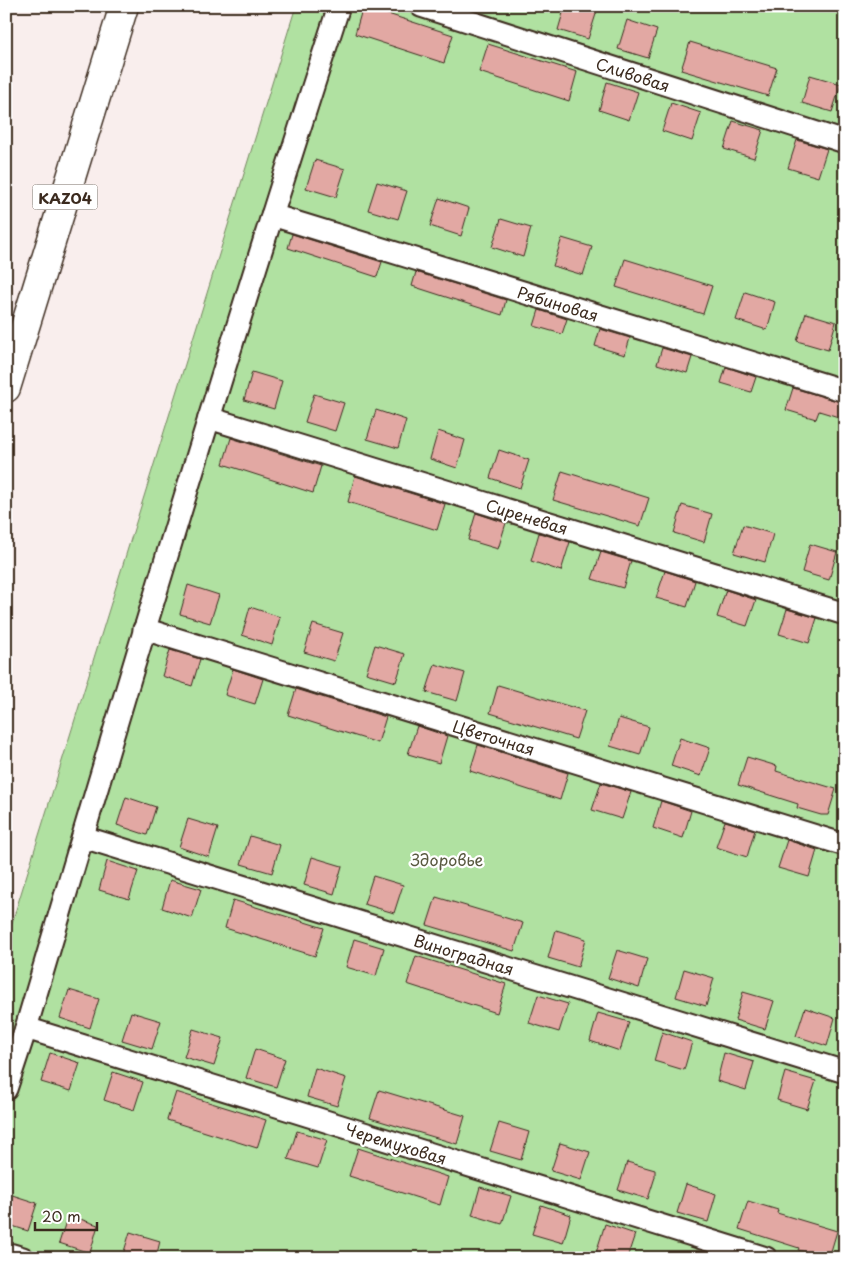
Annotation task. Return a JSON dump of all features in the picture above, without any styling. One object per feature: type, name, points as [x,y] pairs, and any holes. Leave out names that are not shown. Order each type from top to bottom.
[{"type":"highway","name":"KАZ04","points":[[6,388],[124,6]]},
{"type":"street","points":[[6,1090],[144,629],[272,215],[339,6]]},
{"type":"street","name":"Сливовая","points":[[421,6],[845,142]]},
{"type":"street","name":"Рябиновая","points":[[272,215],[845,391]]},
{"type":"street","name":"Сиреневая","points":[[209,418],[845,614]]},
{"type":"street","name":"Цветочная","points":[[144,629],[845,845]]},
{"type":"street","name":"Виноградная","points":[[83,837],[845,1072]]},
{"type":"street","name":"Черемуховая","points":[[26,1028],[766,1258]]},
{"type":"street","points":[[6,1252],[23,1258]]},
{"type":"green space","name":"Здоровье","points":[[296,6],[845,6],[845,1258],[6,1258],[6,942]]},
{"type":"building","points":[[363,6],[453,35],[444,63],[355,34]]},
{"type":"building","points":[[565,6],[582,6],[597,11],[588,39],[558,30]]},
{"type":"building","points":[[627,20],[657,30],[648,58],[618,49]]},
{"type":"building","points":[[690,42],[777,68],[768,96],[681,70]]},
{"type":"building","points":[[488,44],[577,72],[569,101],[479,72]]},
{"type":"building","points":[[810,75],[841,84],[832,112],[802,103]]},
{"type":"building","points":[[607,82],[638,92],[629,120],[599,110]]},
{"type":"building","points":[[671,103],[701,113],[692,141],[662,131]]},
{"type":"building","points":[[733,121],[763,130],[754,158],[724,149]]},
{"type":"building","points":[[797,140],[827,149],[818,177],[788,168]]},
{"type":"building","points":[[315,160],[345,169],[336,197],[306,188]]},
{"type":"building","points":[[377,182],[407,191],[398,219],[368,210]]},
{"type":"building","points":[[439,198],[469,208],[461,236],[430,226]]},
{"type":"building","points":[[501,219],[531,228],[523,257],[492,247]]},
{"type":"building","points":[[292,234],[382,262],[377,277],[288,248]]},
{"type":"building","points":[[562,238],[592,247],[583,275],[553,266]]},
{"type":"building","points":[[625,259],[712,286],[703,314],[616,287]]},
{"type":"building","points":[[416,272],[506,300],[502,315],[412,286]]},
{"type":"building","points":[[745,292],[775,302],[767,330],[736,320]]},
{"type":"building","points":[[539,310],[567,319],[562,334],[534,326]]},
{"type":"building","points":[[806,313],[836,322],[828,350],[797,341]]},
{"type":"building","points":[[600,329],[630,338],[625,355],[595,346]]},
{"type":"building","points":[[662,348],[692,357],[687,373],[657,364]]},
{"type":"building","points":[[726,367],[756,377],[751,392],[721,383]]},
{"type":"building","points":[[252,372],[282,381],[274,409],[244,400]]},
{"type":"building","points":[[793,388],[845,403],[845,419],[819,411],[816,419],[786,410]]},
{"type":"building","points":[[314,394],[344,403],[335,431],[305,422]]},
{"type":"building","points":[[376,410],[406,420],[398,448],[367,439]]},
{"type":"building","points":[[438,431],[465,440],[457,468],[430,459]]},
{"type":"building","points":[[231,438],[321,466],[313,493],[223,464]]},
{"type":"building","points":[[499,450],[529,460],[520,488],[490,478]]},
{"type":"building","points":[[562,471],[649,498],[640,526],[553,500]]},
{"type":"building","points":[[355,476],[445,504],[437,530],[348,502]]},
{"type":"building","points":[[682,505],[712,514],[704,542],[674,533]]},
{"type":"building","points":[[476,513],[506,523],[498,549],[468,540]]},
{"type":"building","points":[[743,525],[773,534],[765,562],[734,553]]},
{"type":"building","points":[[539,533],[570,542],[561,571],[531,561]]},
{"type":"building","points":[[810,544],[837,552],[829,580],[802,572]]},
{"type":"building","points":[[601,552],[631,561],[623,588],[592,579]]},
{"type":"building","points":[[665,571],[695,581],[687,607],[656,598]]},
{"type":"building","points":[[188,585],[219,595],[210,623],[180,614]]},
{"type":"building","points":[[726,590],[756,600],[747,626],[717,617]]},
{"type":"building","points":[[250,607],[280,617],[272,645],[242,635]]},
{"type":"building","points":[[787,609],[817,618],[809,643],[779,634]]},
{"type":"building","points":[[313,624],[343,633],[334,661],[304,652]]},
{"type":"building","points":[[375,645],[405,654],[396,682],[366,673]]},
{"type":"building","points":[[170,650],[200,659],[192,686],[162,676]]},
{"type":"building","points":[[435,664],[465,673],[457,701],[426,692]]},
{"type":"building","points":[[233,669],[263,679],[255,704],[225,695]]},
{"type":"building","points":[[498,685],[585,711],[576,739],[490,713]]},
{"type":"building","points":[[296,689],[386,717],[378,743],[288,715]]},
{"type":"building","points":[[619,718],[649,727],[640,755],[610,746]]},
{"type":"building","points":[[417,726],[447,736],[439,763],[408,754]]},
{"type":"building","points":[[680,738],[710,748],[701,776],[671,766]]},
{"type":"building","points":[[478,745],[568,773],[560,800],[470,771]]},
{"type":"building","points":[[747,757],[777,766],[776,771],[836,789],[828,815],[821,815],[797,808],[798,804],[738,785]]},
{"type":"building","points":[[601,783],[631,792],[622,819],[592,810]]},
{"type":"building","points":[[126,797],[156,807],[147,835],[117,825]]},
{"type":"building","points":[[661,801],[691,811],[683,838],[653,828]]},
{"type":"building","points":[[188,819],[218,828],[209,857],[179,847]]},
{"type":"building","points":[[725,821],[755,830],[747,857],[716,847]]},
{"type":"building","points":[[250,836],[280,845],[272,873],[241,864]]},
{"type":"building","points":[[787,840],[817,850],[809,877],[778,868]]},
{"type":"building","points":[[312,857],[342,866],[334,894],[304,885]]},
{"type":"building","points":[[107,861],[138,871],[129,899],[99,890]]},
{"type":"building","points":[[373,876],[403,885],[394,913],[364,904]]},
{"type":"building","points":[[170,880],[201,889],[192,918],[162,908]]},
{"type":"building","points":[[436,897],[523,923],[514,951],[427,925]]},
{"type":"building","points":[[233,900],[324,928],[315,956],[225,928]]},
{"type":"building","points":[[556,930],[586,939],[578,967],[548,958]]},
{"type":"building","points":[[354,939],[384,948],[376,976],[346,967]]},
{"type":"building","points":[[617,950],[647,959],[639,988],[608,978]]},
{"type":"building","points":[[416,956],[506,984],[497,1013],[407,984]]},
{"type":"building","points":[[684,969],[714,978],[706,1006],[676,997]]},
{"type":"building","points":[[69,990],[99,999],[90,1028],[60,1018]]},
{"type":"building","points":[[743,992],[774,1001],[765,1029],[735,1020]]},
{"type":"building","points":[[538,995],[568,1004],[559,1032],[529,1023]]},
{"type":"building","points":[[805,1008],[835,1018],[827,1046],[796,1036]]},
{"type":"building","points":[[131,1012],[161,1021],[152,1049],[122,1040]]},
{"type":"building","points":[[598,1013],[629,1022],[620,1051],[590,1041]]},
{"type":"building","points":[[193,1029],[223,1038],[214,1066],[184,1057]]},
{"type":"building","points":[[662,1032],[692,1042],[684,1070],[654,1061]]},
{"type":"building","points":[[255,1049],[285,1059],[276,1087],[246,1078]]},
{"type":"building","points":[[50,1053],[80,1063],[71,1091],[41,1082]]},
{"type":"building","points":[[724,1053],[754,1062],[746,1090],[717,1081]]},
{"type":"building","points":[[315,1068],[346,1078],[337,1106],[307,1097]]},
{"type":"building","points":[[113,1072],[143,1082],[134,1110],[104,1100]]},
{"type":"building","points":[[785,1072],[816,1081],[807,1109],[777,1100]]},
{"type":"building","points":[[379,1090],[465,1116],[457,1144],[370,1118]]},
{"type":"building","points":[[176,1092],[266,1120],[257,1148],[167,1120]]},
{"type":"building","points":[[499,1123],[529,1132],[521,1160],[490,1151]]},
{"type":"building","points":[[297,1131],[327,1140],[318,1168],[288,1159]]},
{"type":"building","points":[[560,1143],[590,1152],[581,1180],[551,1171]]},
{"type":"building","points":[[358,1148],[448,1177],[440,1205],[349,1176]]},
{"type":"building","points":[[627,1162],[655,1170],[655,1177],[648,1199],[618,1190]]},
{"type":"building","points":[[686,1184],[716,1194],[708,1222],[677,1213]]},
{"type":"building","points":[[480,1187],[511,1196],[502,1224],[472,1215]]},
{"type":"building","points":[[6,1193],[37,1203],[28,1231],[6,1224]]},
{"type":"building","points":[[748,1201],[778,1210],[777,1213],[837,1231],[829,1258],[798,1250],[799,1248],[739,1229]]},
{"type":"building","points":[[541,1205],[571,1215],[563,1243],[532,1234]]},
{"type":"building","points":[[68,1215],[98,1225],[90,1253],[59,1243]]},
{"type":"building","points":[[605,1224],[635,1234],[627,1258],[613,1258],[596,1253]]},
{"type":"building","points":[[130,1232],[160,1241],[156,1258],[122,1258]]}]
